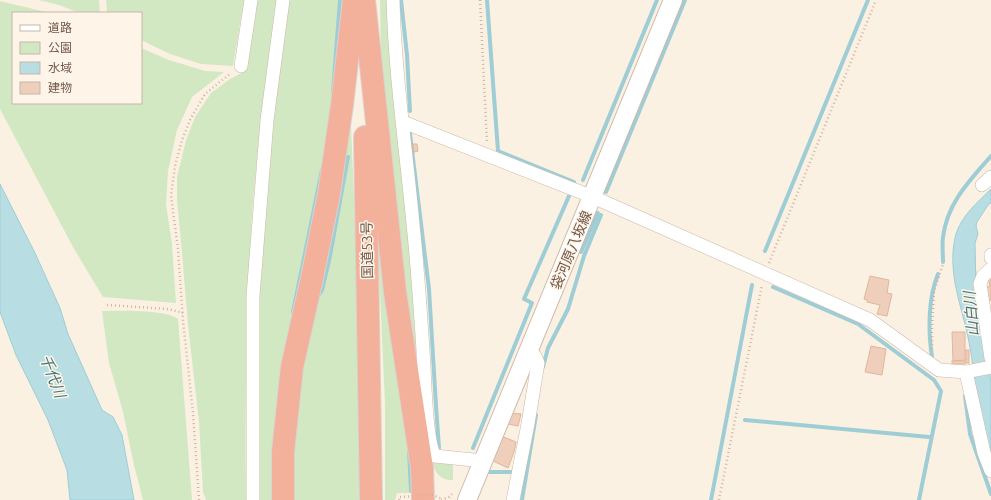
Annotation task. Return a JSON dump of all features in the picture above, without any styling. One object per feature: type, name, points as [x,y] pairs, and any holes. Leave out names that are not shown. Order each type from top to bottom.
[{"type":"highway","points":[[283,500],[283,452],[292,366],[329,194],[342,106],[354,0]]},
{"type":"highway","points":[[363,0],[395,292],[422,468],[436,500]]},
{"type":"highway","name":"国道53号","points":[[363,0],[371,500]]},
{"type":"main road","name":"袋河原八坂線","points":[[460,497],[483,461],[673,0]]},
{"type":"street","points":[[241,66],[252,0]]},
{"type":"street","points":[[253,500],[253,296],[267,120],[283,0]]},
{"type":"street","points":[[393,0],[394,35],[414,225],[422,323],[427,415],[432,450],[435,456],[483,461]]},
{"type":"street","points":[[403,122],[593,197],[870,320],[939,370],[966,372],[991,367]]},
{"type":"street","points":[[991,269],[983,276],[980,284],[991,358]]},
{"type":"street","points":[[513,500],[538,363],[535,356],[529,350]]},
{"type":"street","points":[[966,372],[984,453],[991,471]]},
{"type":"path","points":[[480,0],[488,155]]},
{"type":"path","points":[[720,500],[765,273],[876,0]]},
{"type":"path","points":[[199,500],[193,412],[178,249],[171,196],[175,166],[182,140],[191,118],[205,94],[241,66]]},
{"type":"path","points":[[933,352],[932,327],[934,292],[943,264]]},
{"type":"path","points":[[107,305],[168,309],[183,313]]},
{"type":"path","points":[[400,498],[432,495],[436,500],[449,497],[460,497]]},
{"type":"green space","points":[[39,0],[99,0],[100,12],[76,12],[59,5]]},
{"type":"green space","points":[[106,0],[244,0],[233,66],[201,64],[170,54],[142,40],[142,12],[107,12]]},
{"type":"green space","points":[[257,0],[277,0],[260,135],[252,216],[246,358],[246,500],[206,500],[203,492],[199,422],[188,325],[177,200],[177,177],[186,140],[195,117],[211,93],[230,79],[247,70]]},
{"type":"green space","points":[[288,0],[345,0],[341,61],[275,500],[259,500],[258,364],[260,283],[271,141]]},
{"type":"green space","points":[[380,0],[389,0],[410,226],[419,391],[407,318],[381,60]]},
{"type":"green space","points":[[0,1],[46,12],[12,12],[12,104],[142,104],[142,48],[169,60],[205,71],[224,72],[192,97],[177,130],[168,171],[166,204],[172,244],[176,303],[103,297],[73,247],[0,109]]},
{"type":"green space","points":[[347,124],[351,125],[364,500],[290,500],[294,419]]},
{"type":"green space","points":[[376,205],[418,493],[397,493],[395,500],[385,500],[385,404]]},
{"type":"green space","points":[[102,311],[153,312],[178,319],[192,500],[143,500],[123,412],[109,363]]},
{"type":"green space","points":[[432,462],[453,463],[453,480],[445,479],[439,476]]},
{"type":"water","name":"千代川","points":[[0,184],[35,253],[60,308],[68,334],[102,410],[113,417],[122,435],[134,500],[70,500],[67,470],[48,420],[16,355],[0,312]]},
{"type":"water","name":"山白川","points":[[991,189],[991,203],[988,205],[977,222],[976,226],[978,234],[975,243],[976,288],[987,349],[991,384],[991,456],[977,399],[970,349],[956,288],[953,248],[956,234],[962,221],[971,209]]},
{"type":"building","points":[[413,144],[417,144],[418,151],[414,152]]},
{"type":"building","points":[[870,276],[889,280],[887,293],[892,294],[887,316],[877,314],[880,305],[867,302],[867,300],[864,299]]},
{"type":"building","points":[[988,277],[991,277],[991,300],[987,301],[985,288],[990,286]]},
{"type":"building","points":[[952,332],[965,332],[965,360],[953,361]]},
{"type":"building","points":[[871,346],[886,349],[882,375],[865,372]]},
{"type":"building","points":[[966,350],[969,350],[969,363],[966,363]]},
{"type":"building","points":[[952,361],[965,361],[965,364],[952,364]]},
{"type":"building","points":[[511,413],[521,414],[518,426],[508,424]]},
{"type":"building","points":[[501,436],[516,442],[508,468],[491,460]]},
{"type":"waterway","points":[[333,92],[340,0]]},
{"type":"waterway","points":[[401,0],[407,55],[410,111]]},
{"type":"waterway","points":[[487,0],[498,151],[574,182]]},
{"type":"waterway","points":[[583,180],[657,0]]},
{"type":"waterway","points":[[606,192],[685,0]]},
{"type":"waterway","points":[[765,251],[868,0]]},
{"type":"waterway","points":[[410,134],[429,289],[439,448]]},
{"type":"waterway","points":[[943,262],[943,237],[949,213],[968,183],[991,156]]},
{"type":"waterway","points":[[317,297],[322,290],[330,256],[348,157]]},
{"type":"waterway","points":[[293,312],[322,170]]},
{"type":"waterway","points":[[473,448],[532,303],[524,299],[569,196]]},
{"type":"waterway","points":[[581,252],[598,213]]},
{"type":"waterway","points":[[543,367],[548,348],[568,309],[584,256],[601,215]]},
{"type":"waterway","points":[[932,357],[930,315],[932,293],[938,274]]},
{"type":"waterway","points":[[711,500],[752,285]]},
{"type":"waterway","points":[[773,287],[858,324],[934,380],[941,391],[919,500]]},
{"type":"waterway","points":[[965,396],[970,434],[991,494]]},
{"type":"waterway","points":[[522,500],[536,415]]},
{"type":"waterway","points":[[745,420],[929,437]]},
{"type":"waterway","points":[[409,451],[411,491]]},
{"type":"waterway","points":[[489,472],[513,472]]}]
